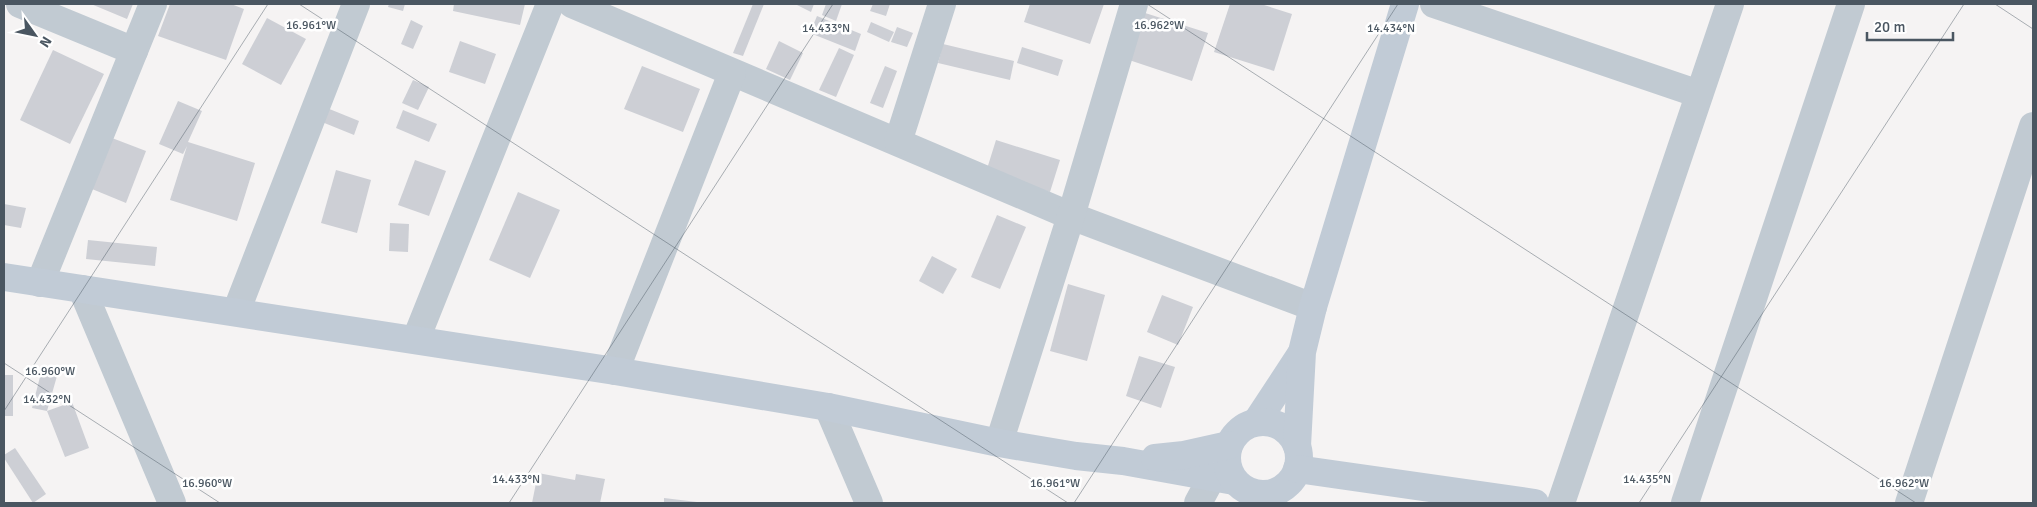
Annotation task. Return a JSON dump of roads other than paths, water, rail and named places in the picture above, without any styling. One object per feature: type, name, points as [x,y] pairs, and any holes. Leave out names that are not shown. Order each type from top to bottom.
[{"type":"main road","points":[[4,277],[416,339],[828,407],[999,443],[1076,456],[1123,461],[1255,494],[1268,494],[1280,490],[1293,475],[1302,352],[1313,307],[1405,4]]},
{"type":"main road","points":[[1257,421],[1302,352]]},
{"type":"main road","points":[[1235,488],[1228,470],[1226,457],[1228,445],[1235,434],[1245,426],[1257,421],[1270,422],[1282,426],[1291,435],[1293,475]]},
{"type":"main road","points":[[1123,461],[1184,456],[1228,445]]},
{"type":"main road","points":[[1293,475],[1536,503]]},
{"type":"street","points":[[20,4],[134,51]]},
{"type":"street","points":[[40,283],[153,4]]},
{"type":"street","points":[[236,312],[356,4]]},
{"type":"street","points":[[416,339],[550,4]]},
{"type":"street","points":[[572,4],[1071,216],[1313,307]]},
{"type":"street","points":[[898,142],[942,4]]},
{"type":"street","points":[[999,443],[1071,216],[1134,4]]},
{"type":"street","points":[[1434,4],[1699,94]]},
{"type":"street","points":[[1561,503],[1730,4]]},
{"type":"street","points":[[1685,503],[1851,4]]},
{"type":"street","points":[[615,371],[732,73]]},
{"type":"street","points":[[1909,503],[2033,126]]},
{"type":"street","points":[[82,289],[172,503]]},
{"type":"street","points":[[828,407],[869,503]]},
{"type":"street","points":[[1198,503],[1235,488]]}]
